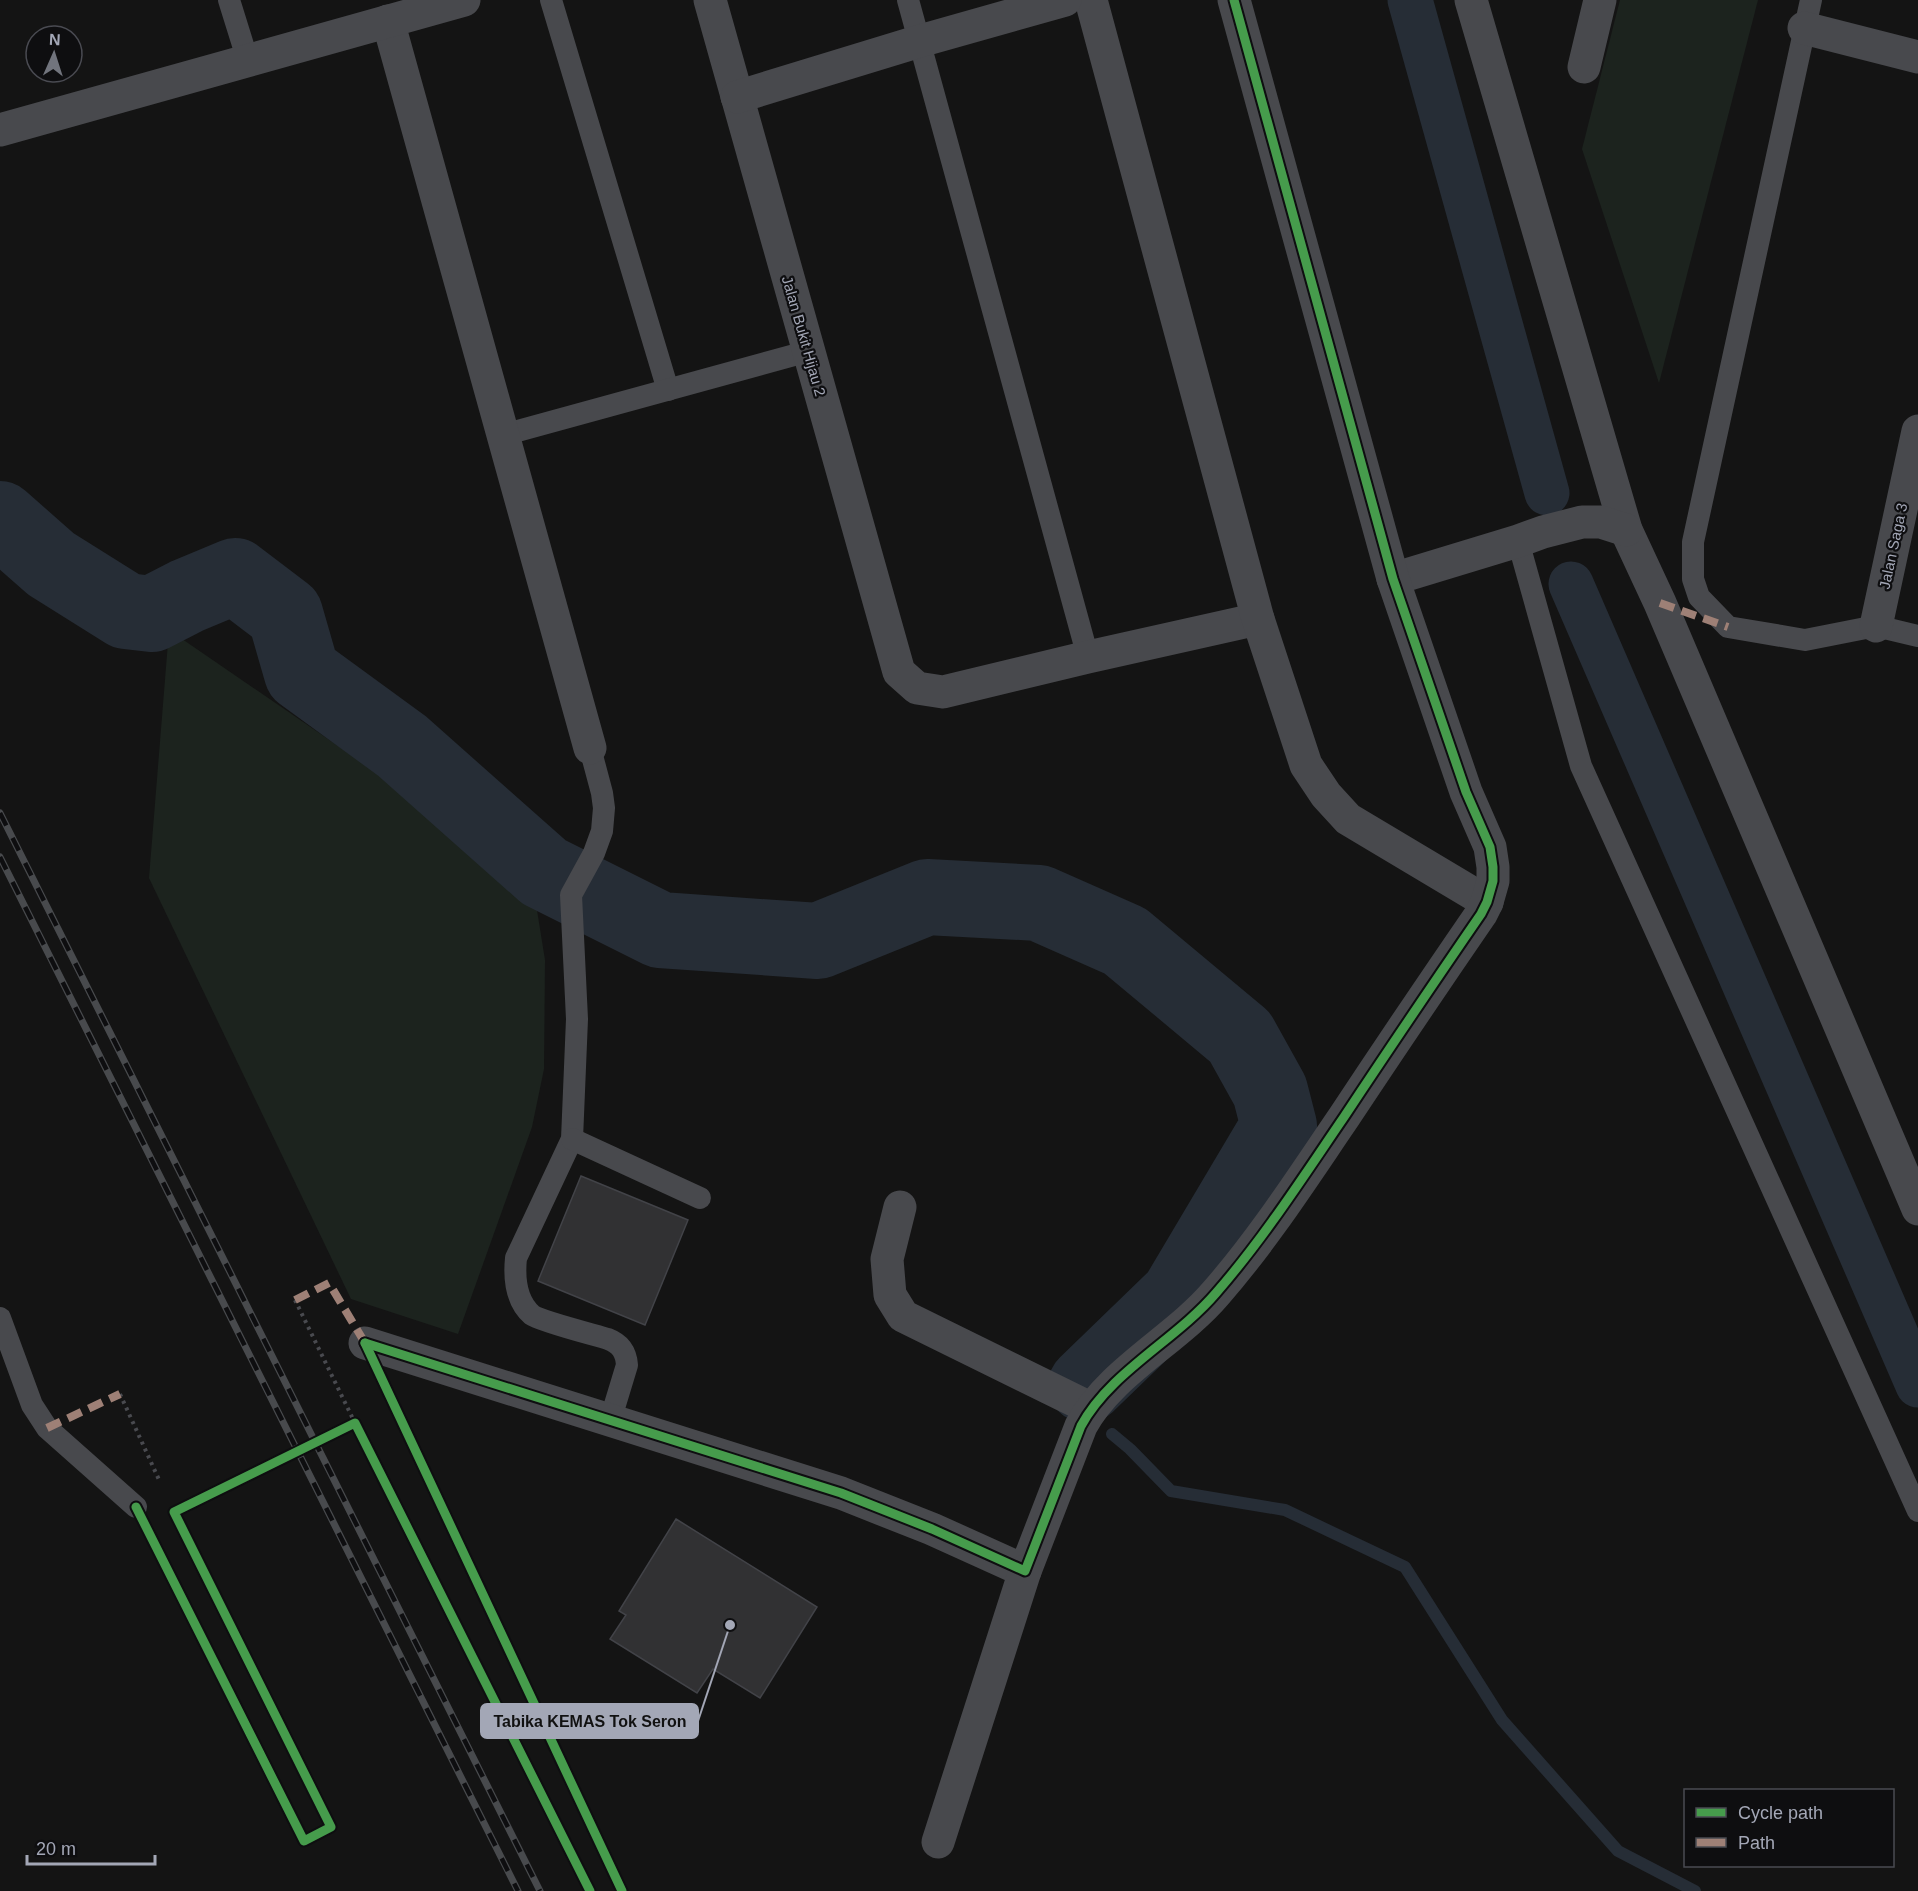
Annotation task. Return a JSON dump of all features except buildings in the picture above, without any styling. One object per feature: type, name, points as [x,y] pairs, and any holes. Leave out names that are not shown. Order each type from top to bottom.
[{"type":"street","points":[[0,130],[464,0]]},
{"type":"street","name":"Jalan Bukit Hijau 2","points":[[710,0],[899,672],[917,688],[943,692],[1088,657]]},
{"type":"street","points":[[737,97],[920,41],[1065,0]]},
{"type":"street","points":[[1090,0],[1258,619],[1306,765],[1326,795],[1348,819],[1487,902]]},
{"type":"street","points":[[938,1842],[1025,1571],[1090,1408],[1106,1390],[1185,1324],[1215,1294],[1267,1230],[1487,902],[1493,881],[1490,847],[1466,792],[1393,579],[1234,0]]},
{"type":"street","points":[[1471,0],[1626,530],[1660,603],[1918,1209]]},
{"type":"street","points":[[1584,67],[1600,0]]},
{"type":"street","points":[[1808,14],[1918,57]]},
{"type":"street","points":[[388,21],[590,748]]},
{"type":"street","name":"Jalan Saga 3","points":[[1876,626],[1918,431]]},
{"type":"street","points":[[1393,579],[1582,522],[1601,522],[1626,530]]},
{"type":"street","points":[[1088,657],[1258,619]]},
{"type":"street","points":[[900,1207],[887,1259],[891,1295],[903,1316],[1090,1408]]},
{"type":"street","points":[[365,1343],[841,1493],[932,1529],[1025,1571]]},
{"type":"lane","points":[[229,0],[248,61]]},
{"type":"lane","points":[[551,0],[668,390]]},
{"type":"lane","points":[[908,0],[1088,657]]},
{"type":"lane","points":[[1808,14],[1693,542],[1693,579],[1699,597],[1728,627],[1805,640],[1876,626],[1918,636]]},
{"type":"lane","points":[[503,435],[808,351]]},
{"type":"lane","points":[[1518,541],[1581,766],[1918,1511]]},
{"type":"lane","points":[[590,748],[604,808],[602,831],[594,853],[571,895],[577,1019],[572,1138],[516,1258],[514,1273],[516,1288],[533,1316],[617,1342],[623,1348],[627,1356],[627,1365],[610,1421]]},
{"type":"lane","points":[[572,1138],[700,1198]]},
{"type":"lane","points":[[0,1317],[32,1405],[46,1428],[136,1507]]},
{"type":"path","points":[[295,1300],[361,1433]]},
{"type":"path","points":[[120,1394],[164,1491]]},
{"type":"shaded area","points":[[1620,0],[1758,0],[1659,383],[1582,149]]},
{"type":"shaded area","points":[[169,630],[532,879],[545,960],[544,1069],[532,1127],[458,1334],[351,1299],[149,878]]},
{"type":"waterway","points":[[1410,0],[1547,493]]},
{"type":"waterway","points":[[0,519],[51,564],[126,611],[152,614],[235,576],[285,614],[302,673],[402,746],[544,872],[660,930],[818,941],[927,897],[1039,903],[1125,941],[1240,1037],[1270,1091],[1279,1126],[1178,1296],[1086,1385]]},
{"type":"waterway","points":[[1571,584],[1918,1385]]},
{"type":"waterway","points":[[1112,1434],[1171,1491],[1285,1510],[1405,1567],[1502,1720],[1618,1851],[1695,1891]]},
{"type":"railway","points":[[0,813],[540,1891]]},
{"type":"railway","points":[[0,857],[518,1891]]},
{"type":"marked path","points":[[1660,603],[1728,627]]},
{"type":"marked path","points":[[295,1300],[329,1283],[365,1343]]},
{"type":"marked path","points":[[47,1428],[120,1394]]},
{"type":"cycle path","points":[[365,1343],[841,1493],[932,1529],[1025,1571],[1081,1426],[1093,1407],[1126,1373],[1200,1310],[1250,1251],[1298,1185],[1481,914],[1493,881],[1490,847],[1466,792],[1393,579],[1234,0]]},
{"type":"cycle path","points":[[365,1343],[622,1891]]},
{"type":"cycle path","points":[[136,1507],[304,1841],[331,1827],[174,1512],[355,1423],[590,1891]]},
{"type":"place","name":"Tabika KEMAS Tok Seron","points":[[730,1625]]}]
